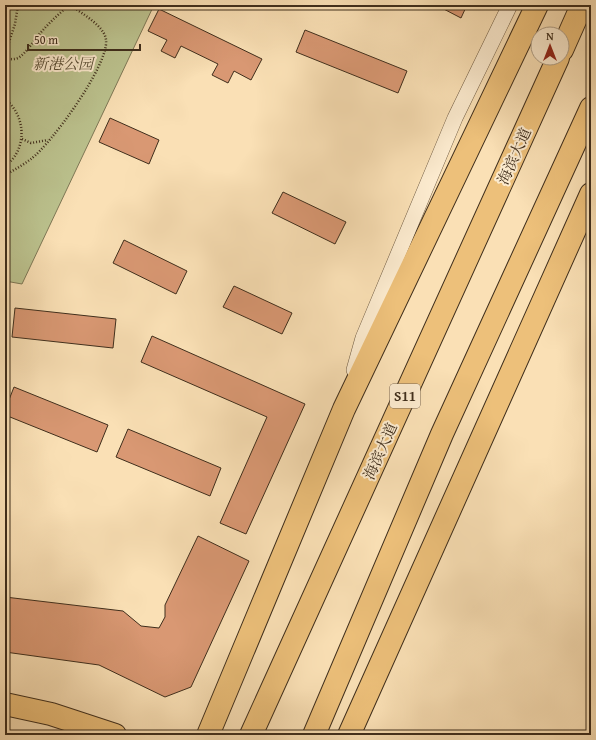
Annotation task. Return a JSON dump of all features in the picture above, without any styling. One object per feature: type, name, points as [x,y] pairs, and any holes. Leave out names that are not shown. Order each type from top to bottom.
[{"type":"main road","points":[[208,735],[344,409],[537,5]]},
{"type":"main road","points":[[570,32],[582,5]]},
{"type":"main road","name":"海滨大道","points":[[251,735],[554,66]]},
{"type":"main road","points":[[314,735],[442,434],[591,108]]},
{"type":"main road","points":[[349,735],[591,194]]},
{"type":"main road","points":[[5,704],[51,714],[115,735]]},
{"type":"street","points":[[344,409],[363,338],[455,118],[510,5]]},
{"type":"path","points":[[5,54],[15,24],[18,5]]},
{"type":"path","points":[[5,58],[18,58],[26,52],[44,29],[70,5],[91,20],[103,31],[106,40],[104,56],[87,91],[56,132],[32,159],[5,175]]},
{"type":"path","points":[[5,99],[16,111],[21,124],[22,139],[17,152],[5,166]]},
{"type":"path","points":[[22,139],[31,143],[49,140]]},
{"type":"green space","name":"新港公园","points":[[5,5],[154,5],[22,284],[5,281]]},
{"type":"building","points":[[436,5],[467,5],[461,18]]},
{"type":"building","points":[[159,9],[262,59],[251,80],[234,71],[228,83],[212,75],[218,64],[181,46],[175,58],[161,51],[167,40],[148,31]]},
{"type":"building","points":[[305,30],[407,71],[398,93],[296,52]]},
{"type":"building","points":[[110,118],[159,140],[149,164],[99,142]]},
{"type":"building","points":[[283,192],[346,222],[335,244],[272,213]]},
{"type":"building","points":[[124,240],[187,271],[176,294],[113,263]]},
{"type":"building","points":[[234,286],[292,313],[282,334],[223,307]]},
{"type":"building","points":[[15,308],[116,319],[113,348],[12,337]]},
{"type":"building","points":[[152,336],[305,404],[246,534],[220,523],[267,417],[141,362]]},
{"type":"building","points":[[14,387],[108,425],[97,452],[5,415],[5,410]]},
{"type":"building","points":[[128,429],[221,468],[210,496],[116,457]]},
{"type":"building","points":[[198,536],[249,561],[191,687],[165,697],[99,665],[5,652],[5,597],[123,611],[141,626],[159,628],[165,617],[165,605]]}]
